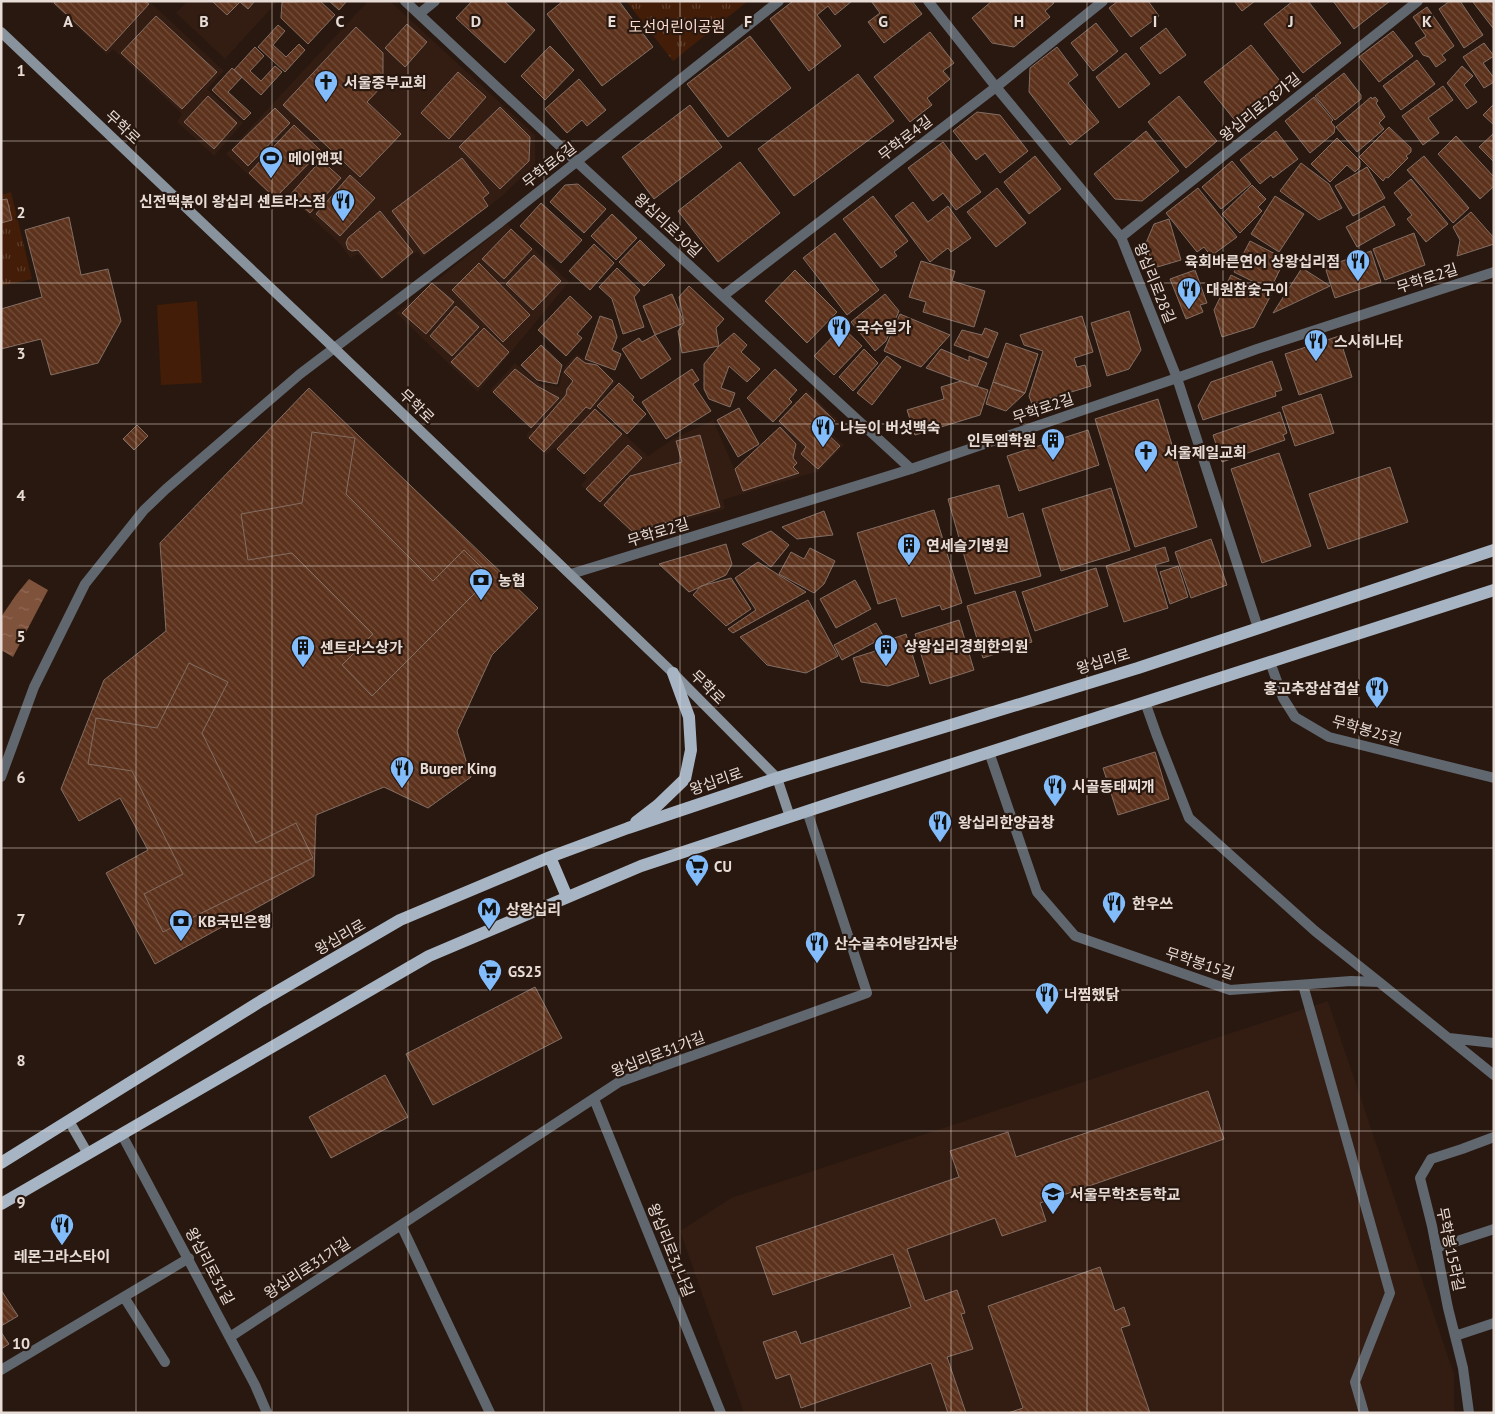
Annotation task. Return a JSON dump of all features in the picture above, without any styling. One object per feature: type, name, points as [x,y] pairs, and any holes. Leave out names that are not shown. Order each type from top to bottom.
[{"type":"main road","name":"무학로","points":[[1,32],[673,673],[777,778],[790,817]]},
{"type":"main road","name":"왕십리로","points":[[1,1163],[261,1001],[400,920],[550,857],[628,828],[777,778],[1138,668],[1494,550]]},
{"type":"main road","points":[[1,1204],[429,956],[641,866],[1494,590]]},
{"type":"main road","points":[[628,828],[658,805],[685,779],[691,750],[689,717],[673,673]]},
{"type":"main road","points":[[550,857],[567,897]]},
{"type":"main road","points":[[69,1121],[88,1154]]},
{"type":"street","name":"왕십리로30길","points":[[405,1],[911,470]]},
{"type":"street","points":[[419,14],[435,1]]},
{"type":"street","name":"무학로6길","points":[[1,777],[34,687],[85,584],[138,517],[159,496],[300,374],[498,224],[779,1]]},
{"type":"street","name":"왕십리로28길","points":[[928,1],[996,87],[1121,237],[1176,378],[1258,628]]},
{"type":"street","name":"무학로4길","points":[[723,296],[996,87],[1103,1]]},
{"type":"street","name":"왕십리로28가길","points":[[1121,237],[1418,1]]},
{"type":"street","name":"무학로2길","points":[[571,574],[911,470],[1257,349],[1494,272]]},
{"type":"street","name":"무학봉25길","points":[[1270,662],[1283,698],[1295,717],[1329,737],[1494,778]]},
{"type":"street","points":[[1146,702],[1189,818],[1315,931],[1494,1075]]},
{"type":"street","name":"무학봉15길","points":[[989,752],[1037,892],[1075,936],[1230,990],[1351,981],[1379,982]]},
{"type":"street","name":"왕십리로31가길","points":[[230,1337],[619,1082],[867,993],[807,811]]},
{"type":"street","points":[[1303,985],[1390,1293],[1355,1382],[1364,1413]]},
{"type":"street","points":[[1448,1038],[1494,1043]]},
{"type":"street","name":"왕십리로31나길","points":[[594,1099],[717,1412]]},
{"type":"street","name":"왕십리로31길","points":[[122,1135],[256,1385],[268,1413]]},
{"type":"street","name":"무학봉15라길","points":[[1469,1413],[1463,1368],[1420,1178],[1431,1159],[1494,1137]]},
{"type":"street","points":[[401,1225],[490,1413]]},
{"type":"street","points":[[1436,1248],[1494,1228]]},
{"type":"street","points":[[1,1370],[189,1258]]},
{"type":"street","points":[[124,1297],[165,1362]]},
{"type":"street","points":[[1455,1336],[1494,1323]]},
{"type":"shaded area","points":[[49,1],[149,1],[224,71],[207,89],[243,123],[214,156],[177,122],[182,114],[113,49],[107,55]]},
{"type":"shaded area","points":[[187,1],[278,1],[225,59],[176,13]]},
{"type":"shaded area","points":[[368,1],[390,1],[535,135],[535,165],[502,196],[422,258],[417,251],[381,281],[358,254],[350,258],[340,244],[286,194],[278,203],[226,154]]},
{"type":"shaded area","points":[[507,224],[569,282],[478,392],[396,313]]},
{"type":"shaded area","points":[[577,354],[587,361],[599,365],[616,382],[595,407],[648,456],[673,439],[713,420],[734,468],[781,426],[777,421],[807,390],[840,422],[830,432],[844,445],[819,471],[723,500],[725,509],[633,535],[581,485],[587,478],[554,447],[546,455],[526,436],[531,429],[490,390],[515,363],[541,384],[559,387],[564,367]]},
{"type":"shaded area","name":"서울무학초등학교","points":[[1328,1001],[1454,1374],[1454,1413],[744,1413],[680,1231],[731,1198]]},
{"type":"green space","name":"도선어린이공원","points":[[626,1],[748,1],[673,61]]},
{"type":"green space","points":[[11,192],[32,279],[1,286],[1,195]]},
{"type":"green space","points":[[197,301],[202,383],[161,385],[157,305]]},
{"type":"water","points":[[29,579],[48,590],[13,657],[1,650],[1,617]]},
{"type":"building","points":[[55,1],[145,1],[149,4],[106,51],[54,3]]},
{"type":"building","points":[[212,1],[255,1],[248,9],[240,2],[227,15]]},
{"type":"building","points":[[320,1],[335,15],[308,44],[281,18],[282,2]]},
{"type":"building","points":[[329,1],[347,1],[339,10]]},
{"type":"building","points":[[472,1],[504,1],[535,30],[505,63],[456,18]]},
{"type":"building","points":[[563,1],[619,1],[653,47],[602,86],[547,14]]},
{"type":"building","points":[[793,1],[852,1],[835,15],[828,6],[817,15],[841,46],[809,71],[770,19]]},
{"type":"building","points":[[871,1],[912,1],[922,14],[884,43],[868,22],[880,13]]},
{"type":"building","points":[[992,1],[1053,1],[1054,3],[1045,11],[1050,17],[1014,47],[992,43],[972,18]]},
{"type":"building","points":[[1118,1],[1148,1],[1159,16],[1131,37],[1109,8]]},
{"type":"building","points":[[1234,1],[1255,1],[1242,11]]},
{"type":"building","points":[[1293,1],[1308,1],[1341,43],[1303,73],[1264,24]]},
{"type":"building","points":[[1333,1],[1390,1],[1354,29]]},
{"type":"building","points":[[1450,1],[1460,1],[1483,35],[1464,48],[1439,9]]},
{"type":"building","points":[[1472,1],[1494,1],[1493,28]]},
{"type":"building","points":[[1427,7],[1454,46],[1442,55],[1446,60],[1436,67],[1429,57],[1423,55],[1415,43],[1426,36],[1413,17]]},
{"type":"building","points":[[156,16],[217,72],[182,109],[121,53]]},
{"type":"building","points":[[1096,23],[1118,51],[1093,71],[1071,43]]},
{"type":"building","points":[[407,24],[427,42],[405,67],[385,48]]},
{"type":"building","points":[[278,25],[285,31],[273,45],[286,57],[299,44],[305,50],[285,72],[258,47]]},
{"type":"building","name":"서울중부교회","points":[[356,27],[383,53],[383,85],[367,102],[401,134],[360,177],[283,105]]},
{"type":"building","points":[[1166,28],[1186,55],[1160,74],[1140,48]]},
{"type":"building","points":[[1393,31],[1413,56],[1379,82],[1359,57]]},
{"type":"building","points":[[930,32],[954,63],[943,71],[950,79],[927,98],[932,105],[910,122],[874,77]]},
{"type":"building","points":[[750,36],[791,88],[728,137],[687,84]]},
{"type":"building","points":[[1484,43],[1494,56],[1483,63],[1494,78],[1494,82],[1484,88],[1463,57]]},
{"type":"building","points":[[1251,45],[1284,86],[1237,123],[1204,82]]},
{"type":"building","points":[[550,46],[574,70],[545,100],[521,76]]},
{"type":"building","points":[[255,47],[264,56],[250,71],[261,81],[275,66],[282,72],[261,95],[234,70]]},
{"type":"building","points":[[1057,47],[1078,75],[1068,83],[1099,122],[1070,145],[1029,92],[1030,68]]},
{"type":"building","points":[[1126,53],[1150,84],[1119,108],[1096,77]]},
{"type":"building","points":[[1417,60],[1435,84],[1401,110],[1383,86]]},
{"type":"building","points":[[1462,66],[1473,76],[1464,85],[1477,102],[1467,109],[1447,83]]},
{"type":"building","points":[[232,68],[242,77],[228,92],[251,113],[244,120],[212,90]]},
{"type":"building","points":[[458,72],[486,97],[449,139],[421,113]]},
{"type":"building","points":[[1344,73],[1361,95],[1361,99],[1335,120],[1315,96]]},
{"type":"building","points":[[858,74],[894,121],[794,196],[758,149]]},
{"type":"building","points":[[579,79],[606,110],[587,126],[582,120],[567,133],[545,109]]},
{"type":"building","points":[[1443,86],[1453,100],[1428,118],[1439,133],[1423,145],[1402,116]]},
{"type":"building","points":[[208,96],[237,123],[214,149],[184,122]]},
{"type":"building","points":[[1179,96],[1217,141],[1186,168],[1148,122]]},
{"type":"building","points":[[1314,97],[1333,120],[1331,122],[1335,127],[1334,133],[1310,153],[1285,121]]},
{"type":"building","points":[[1371,97],[1372,99],[1375,97],[1377,99],[1376,103],[1385,117],[1379,123],[1384,129],[1357,152],[1336,127]]},
{"type":"building","points":[[1494,104],[1494,125],[1483,115]]},
{"type":"building","points":[[690,105],[722,147],[654,199],[622,157]]},
{"type":"building","points":[[500,107],[530,137],[529,161],[500,189],[459,147]]},
{"type":"building","points":[[275,108],[290,123],[248,166],[232,150]]},
{"type":"building","points":[[977,112],[1000,115],[1028,151],[1000,173],[985,153],[976,160],[953,131]]},
{"type":"building","points":[[294,125],[321,151],[275,198],[249,173]]},
{"type":"building","points":[[1389,127],[1411,148],[1411,152],[1406,156],[1408,158],[1383,181],[1359,157]]},
{"type":"building","points":[[1146,131],[1179,171],[1142,201],[1115,199],[1094,174]]},
{"type":"building","points":[[1276,131],[1298,159],[1273,178],[1271,175],[1260,184],[1240,160]]},
{"type":"building","points":[[1494,133],[1494,162],[1479,147]]},
{"type":"building","points":[[1456,136],[1494,177],[1494,186],[1480,199],[1438,154]]},
{"type":"building","points":[[1337,138],[1360,161],[1360,167],[1355,172],[1347,165],[1330,182],[1311,164]]},
{"type":"building","points":[[943,142],[981,192],[956,210],[943,193],[933,201],[908,168]]},
{"type":"building","points":[[1035,156],[1061,189],[1029,214],[1004,182]]},
{"type":"building","points":[[1424,156],[1469,208],[1453,223],[1407,170]]},
{"type":"building","points":[[462,158],[489,193],[483,198],[488,206],[424,254],[392,211]]},
{"type":"building","points":[[321,160],[341,178],[310,213],[290,195]]},
{"type":"building","points":[[1232,161],[1251,184],[1221,209],[1202,187]]},
{"type":"building","points":[[740,162],[780,213],[718,262],[678,211]]},
{"type":"building","points":[[1301,163],[1329,184],[1342,208],[1319,220],[1280,191]]},
{"type":"building","points":[[1367,167],[1385,198],[1353,216],[1335,186]]},
{"type":"building","points":[[350,175],[375,198],[340,236],[316,214]]},
{"type":"building","points":[[1411,179],[1448,224],[1426,242],[1407,219],[1412,215],[1394,193]]},
{"type":"building","points":[[578,184],[606,209],[584,233],[550,202],[565,185]]},
{"type":"building","points":[[1252,185],[1266,199],[1258,207],[1262,211],[1240,233],[1222,214]]},
{"type":"building","points":[[997,188],[1026,223],[996,247],[967,212]]},
{"type":"building","points":[[1198,188],[1237,237],[1211,256],[1204,247],[1197,252],[1166,213]]},
{"type":"building","points":[[873,196],[908,241],[894,252],[897,256],[881,268],[843,219]]},
{"type":"building","points":[[1275,196],[1304,214],[1279,252],[1251,234]]},
{"type":"building","points":[[7,199],[12,220],[1,223],[1,200]]},
{"type":"building","points":[[913,202],[928,222],[948,206],[971,238],[951,252],[948,248],[930,262],[895,216]]},
{"type":"building","points":[[541,203],[582,240],[561,263],[520,226]]},
{"type":"building","points":[[1384,206],[1395,225],[1357,247],[1346,227]]},
{"type":"building","points":[[380,211],[413,252],[382,278],[358,250],[352,251],[348,249],[346,243],[348,238]]},
{"type":"building","points":[[1471,212],[1494,238],[1494,244],[1457,256],[1460,240],[1453,227]]},
{"type":"building","points":[[612,214],[637,238],[616,260],[591,236]]},
{"type":"building","points":[[69,217],[81,275],[108,269],[121,321],[98,363],[51,375],[41,339],[1,349],[1,309],[42,297],[25,230]]},
{"type":"building","points":[[1169,219],[1181,260],[1154,268],[1146,243],[1154,224]]},
{"type":"building","points":[[511,229],[532,249],[504,279],[482,259]]},
{"type":"building","points":[[835,233],[879,290],[847,315],[803,258]]},
{"type":"building","points":[[1414,233],[1425,265],[1385,280],[1373,249]]},
{"type":"building","points":[[640,240],[665,265],[644,286],[619,262]]},
{"type":"building","points":[[1250,241],[1285,259],[1270,290],[1234,272]]},
{"type":"building","points":[[594,244],[614,263],[590,290],[569,271]]},
{"type":"building","points":[[1371,251],[1381,282],[1335,298],[1325,267]]},
{"type":"building","points":[[534,255],[561,281],[533,310],[506,284]]},
{"type":"building","points":[[921,261],[955,271],[952,281],[985,291],[974,327],[923,312],[926,302],[909,297]]},
{"type":"building","points":[[479,263],[530,315],[503,342],[452,290]]},
{"type":"building","points":[[617,268],[640,290],[634,297],[644,327],[623,334],[612,299],[599,287]]},
{"type":"building","points":[[1302,268],[1330,286],[1273,313]]},
{"type":"building","points":[[795,270],[837,312],[807,343],[765,301]]},
{"type":"building","points":[[1195,270],[1207,303],[1200,305],[1203,312],[1186,319],[1170,279]]},
{"type":"building","points":[[1231,275],[1271,295],[1254,327],[1222,337],[1214,310]]},
{"type":"building","points":[[432,283],[454,302],[426,334],[402,313]]},
{"type":"building","points":[[689,286],[724,319],[716,328],[719,346],[682,353],[678,331],[684,323],[679,297]]},
{"type":"building","points":[[672,294],[684,323],[655,335],[643,306]]},
{"type":"building","points":[[885,294],[899,311],[886,341],[875,351],[851,322]]},
{"type":"building","points":[[570,296],[592,317],[577,334],[582,338],[566,356],[538,330]]},
{"type":"building","points":[[456,306],[479,327],[452,356],[430,336]]},
{"type":"building","points":[[1129,311],[1141,350],[1129,369],[1107,376],[1091,323]]},
{"type":"building","points":[[900,314],[950,335],[921,367],[884,351]]},
{"type":"building","points":[[600,316],[612,320],[617,337],[612,350],[621,354],[615,370],[585,359]]},
{"type":"building","points":[[1082,316],[1093,352],[1074,358],[1077,367],[1085,365],[1091,386],[1032,404],[1029,396],[1043,351],[1024,345],[1020,335]]},
{"type":"building","points":[[842,327],[862,346],[834,375],[814,356]]},
{"type":"building","points":[[484,328],[509,352],[478,387],[451,362]]},
{"type":"building","points":[[985,328],[998,333],[988,358],[954,345],[962,330],[982,335]]},
{"type":"building","points":[[734,333],[747,345],[741,352],[760,369],[747,382],[729,366],[721,388],[735,393],[730,407],[709,399],[704,389],[704,364],[719,346]]},
{"type":"building","points":[[655,335],[671,359],[641,379],[622,349],[639,338],[642,342]]},
{"type":"building","points":[[1339,336],[1352,377],[1299,395],[1285,354]]},
{"type":"building","points":[[1006,343],[1038,354],[1025,393],[993,382]]},
{"type":"building","points":[[541,345],[562,365],[557,384],[537,380],[521,365]]},
{"type":"building","points":[[864,349],[878,363],[853,391],[839,377]]},
{"type":"building","points":[[941,349],[969,361],[969,356],[987,363],[977,387],[926,368]]},
{"type":"building","points":[[887,356],[901,367],[872,405],[857,393]]},
{"type":"building","points":[[577,357],[585,363],[597,365],[613,381],[590,409],[586,407],[544,452],[529,438],[566,395],[567,389],[573,381],[564,372]]},
{"type":"building","points":[[1272,361],[1282,390],[1275,392],[1276,396],[1203,420],[1198,406],[1211,382]]},
{"type":"building","points":[[515,369],[537,386],[559,398],[531,428],[493,392]]},
{"type":"building","points":[[692,369],[699,380],[693,384],[711,411],[666,439],[642,402]]},
{"type":"building","points":[[775,369],[797,390],[789,399],[792,402],[773,422],[747,398]]},
{"type":"building","points":[[961,381],[988,390],[980,415],[915,435],[907,410],[944,399],[941,387]]},
{"type":"building","points":[[993,382],[1025,393],[1006,411],[986,404]]},
{"type":"building","points":[[619,383],[634,397],[632,400],[646,414],[627,434],[597,406]]},
{"type":"building","name":"센트라스상가","points":[[309,388],[538,608],[492,655],[457,731],[471,777],[428,808],[384,787],[316,815],[314,876],[155,964],[106,873],[148,850],[120,798],[79,821],[61,789],[104,680],[166,631],[160,543]]},
{"type":"building","points":[[806,393],[835,421],[825,432],[840,446],[818,469],[801,454],[806,447],[779,421]]},
{"type":"building","points":[[1321,394],[1334,433],[1295,446],[1282,407]]},
{"type":"building","name":"서울제일교회","points":[[1158,399],[1197,527],[1135,547],[1095,419]]},
{"type":"building","points":[[739,408],[759,444],[738,457],[717,420]]},
{"type":"building","points":[[595,409],[622,434],[584,474],[557,449]]},
{"type":"building","points":[[1280,412],[1287,433],[1283,435],[1285,440],[1222,462],[1213,435]]},
{"type":"building","points":[[137,425],[148,436],[134,450],[123,439]]},
{"type":"building","points":[[780,427],[796,444],[793,458],[797,463],[793,467],[799,473],[743,491],[735,469]]},
{"type":"building","name":"인투엠학원","points":[[1088,430],[1099,465],[1019,491],[1007,456]]},
{"type":"building","points":[[312,432],[355,438],[346,494],[433,581],[464,550],[491,577],[372,696],[342,665],[373,634],[292,553],[248,560],[241,514],[302,503]]},
{"type":"building","points":[[700,435],[720,507],[633,532],[604,505],[630,476],[682,462],[676,441]]},
{"type":"building","points":[[628,445],[642,458],[600,502],[586,489]]},
{"type":"building","points":[[1279,453],[1311,546],[1262,563],[1231,469]]},
{"type":"building","points":[[1390,467],[1408,522],[1328,549],[1309,494]]},
{"type":"building","points":[[999,485],[1008,518],[1023,513],[1041,576],[975,594],[948,499]]},
{"type":"building","points":[[1111,488],[1130,550],[1061,571],[1042,509]]},
{"type":"building","name":"연세슬기병원","points":[[934,510],[962,603],[942,610],[940,605],[902,617],[896,598],[878,604],[857,533]]},
{"type":"building","points":[[824,511],[833,535],[797,539],[782,527]]},
{"type":"building","points":[[771,531],[789,545],[771,567],[742,544]]},
{"type":"building","points":[[1211,539],[1227,585],[1191,598],[1175,552]]},
{"type":"building","points":[[726,544],[732,564],[726,575],[689,592],[659,564]]},
{"type":"building","points":[[1165,547],[1169,561],[1155,565],[1168,608],[1124,622],[1106,566]]},
{"type":"building","points":[[810,548],[835,561],[824,584],[814,593],[779,574],[791,552],[804,559]]},
{"type":"building","points":[[758,562],[806,592],[733,633],[728,629],[756,610],[735,578]]},
{"type":"building","points":[[1178,566],[1188,597],[1170,604],[1160,572]]},
{"type":"building","points":[[1096,568],[1108,606],[1035,631],[1022,592]]},
{"type":"building","points":[[731,578],[751,609],[726,626],[693,595],[701,586]]},
{"type":"building","points":[[855,580],[871,609],[836,628],[820,599]]},
{"type":"building","points":[[1015,591],[1032,642],[983,658],[967,606]]},
{"type":"building","points":[[808,600],[838,656],[806,673],[767,665],[740,637]]},
{"type":"building","points":[[959,620],[974,670],[930,684],[915,634]]},
{"type":"building","points":[[876,623],[884,637],[842,660],[834,645]]},
{"type":"building","name":"상왕십리경희한의원","points":[[906,634],[919,676],[888,686],[861,682],[853,658],[882,649],[880,643]]},
{"type":"building","points":[[189,663],[228,682],[202,733],[256,843],[296,823],[313,858],[163,932],[144,894],[183,874],[132,771],[88,764],[96,718],[157,728]]},
{"type":"building","points":[[1155,752],[1169,799],[1118,815],[1103,768]]},
{"type":"building","points":[[535,987],[562,1038],[433,1105],[406,1054]]},
{"type":"building","points":[[385,1075],[408,1117],[331,1158],[309,1117]]},
{"type":"building","points":[[1208,1091],[1224,1139],[1040,1203],[1046,1221],[1002,1236],[995,1218],[907,1249],[925,1301],[957,1290],[965,1313],[961,1314],[973,1349],[947,1357],[966,1413],[948,1413],[931,1363],[801,1408],[790,1374],[776,1379],[763,1342],[796,1331],[801,1344],[911,1307],[893,1254],[773,1295],[756,1247],[959,1177],[950,1151],[1008,1132],[1016,1157]]},
{"type":"building","points":[[1100,1267],[1115,1311],[1124,1307],[1130,1325],[1121,1328],[1150,1413],[1008,1413],[1023,1408],[988,1306]]},
{"type":"building","points":[[1,1290],[18,1316],[1,1326]]},
{"type":"building","points":[[1,1332],[9,1344],[1,1349]]},
{"type":"place","name":"서울중부교회","points":[[326,103]]},
{"type":"place","name":"메이앤핏","points":[[271,179]]},
{"type":"place","name":"신전떡볶이 왕십리 센트라스점","points":[[343,222]]},
{"type":"place","name":"육회바른연어 상왕십리점","points":[[1358,282]]},
{"type":"place","name":"대원참숯구이","points":[[1189,310]]},
{"type":"place","name":"국수일가","points":[[839,348]]},
{"type":"place","name":"스시히나타","points":[[1316,362]]},
{"type":"place","name":"나능이 버섯백숙","points":[[823,448]]},
{"type":"place","name":"인투엠학원","points":[[1053,461]]},
{"type":"place","name":"서울제일교회","points":[[1146,473]]},
{"type":"place","name":"연세슬기병원","points":[[909,566]]},
{"type":"place","name":"농협","points":[[481,601]]},
{"type":"place","name":"상왕십리경희한의원","points":[[886,667]]},
{"type":"place","name":"센트라스상가","points":[[303,668]]},
{"type":"place","name":"홍고추장삼겹살","points":[[1377,709]]},
{"type":"place","name":"Burger King","points":[[402,789]]},
{"type":"place","name":"시골동태찌개","points":[[1055,807]]},
{"type":"place","name":"왕십리한양곱창","points":[[940,843]]},
{"type":"place","name":"CU","points":[[697,887]]},
{"type":"place","name":"한우쓰","points":[[1114,924]]},
{"type":"place","name":"상왕십리","points":[[489,930]]},
{"type":"place","name":"KB국민은행","points":[[181,942]]},
{"type":"place","name":"산수골추어탕감자탕","points":[[817,964]]},
{"type":"place","name":"GS25","points":[[490,992]]},
{"type":"place","name":"너찜했닭","points":[[1047,1015]]},
{"type":"place","name":"서울무학초등학교","points":[[1053,1215]]},
{"type":"place","name":"레몬그라스타이","points":[[62,1246]]}]
